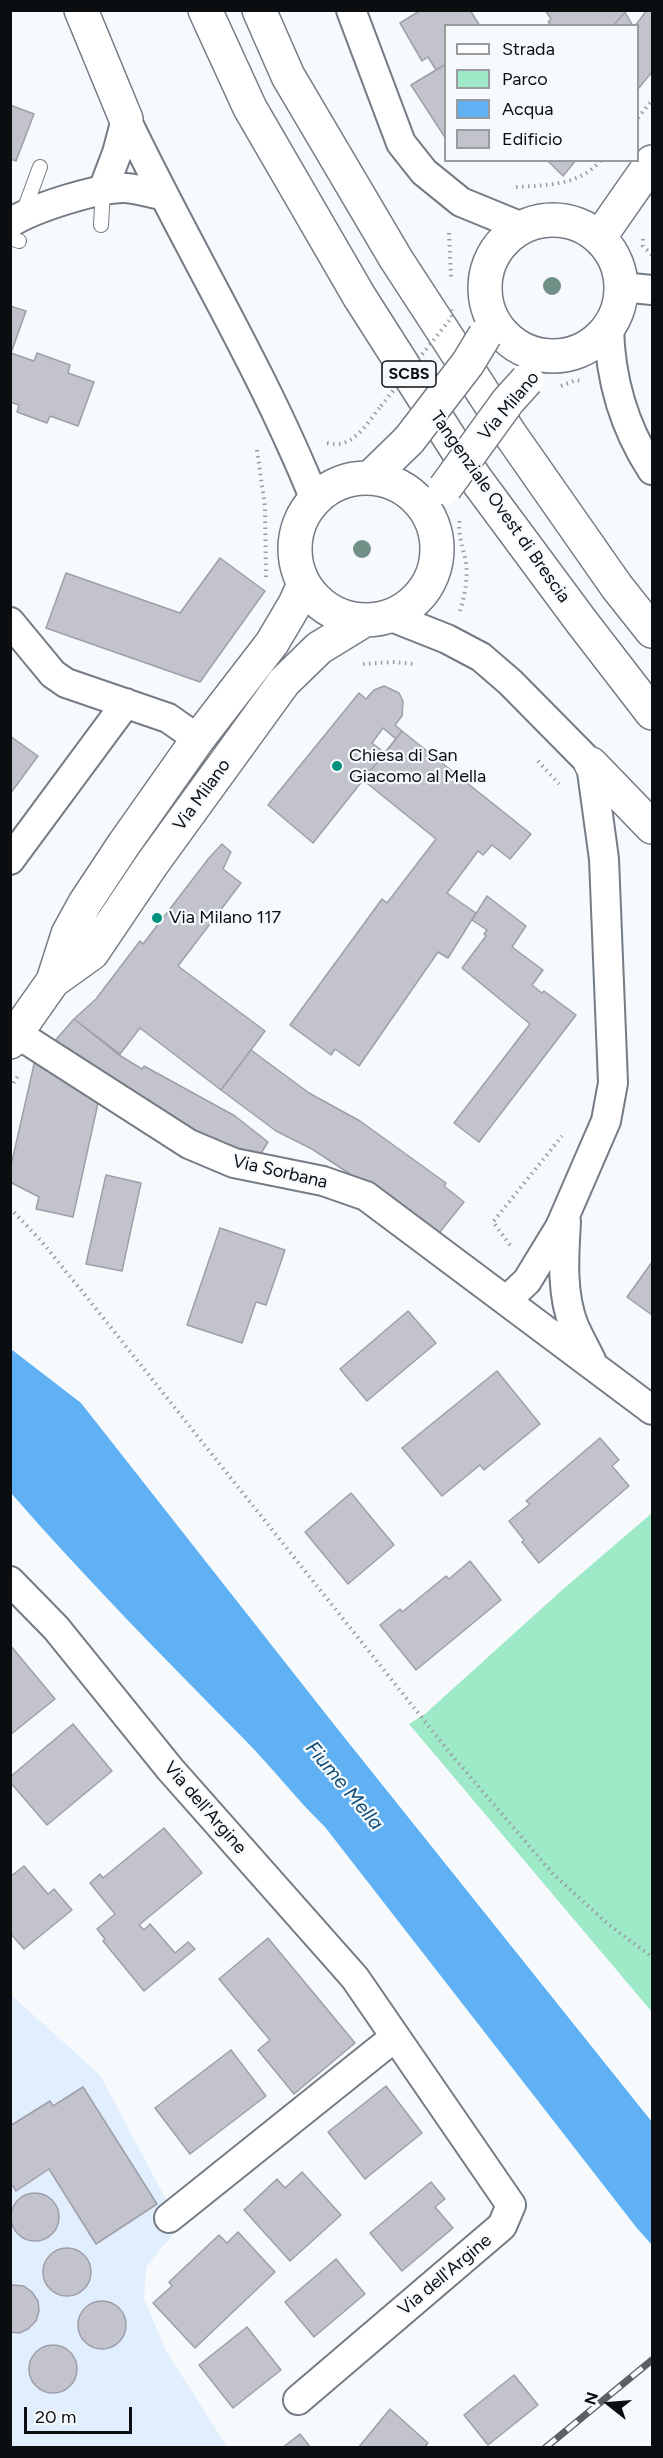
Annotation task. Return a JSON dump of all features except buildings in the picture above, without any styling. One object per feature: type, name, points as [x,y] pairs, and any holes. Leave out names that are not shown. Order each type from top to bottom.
[{"type":"main road","points":[[81,10],[126,119]]},
{"type":"main road","name":"Tangenziale Ovest di Brescia","points":[[205,10],[250,108],[377,324],[476,478],[581,621],[652,712]]},
{"type":"main road","name":"SCBS","points":[[259,10],[288,76],[396,259],[510,434],[617,587],[652,631]]},
{"type":"main road","points":[[599,238],[652,162]]},
{"type":"main road","name":"Via Milano","points":[[488,326],[499,330],[522,350],[553,357],[569,355],[585,349],[598,339],[609,327],[618,308],[637,288],[599,238],[586,228],[571,222],[555,220],[538,221],[522,226]]},
{"type":"main road","points":[[370,478],[409,440],[468,363],[488,326],[485,276],[492,256],[505,239],[522,226]]},
{"type":"main road","name":"Via Milano","points":[[430,518],[454,500],[508,402],[527,380],[553,357]]},
{"type":"main road","name":"Via Milano","points":[[53,981],[92,953],[152,864],[284,682],[319,648],[376,618],[410,605],[426,587],[435,565],[436,541],[430,518],[419,502],[406,490],[388,481],[370,478],[340,483],[315,500],[304,514],[297,531],[294,549],[297,567],[314,599],[328,610],[345,617],[376,618]]},
{"type":"main road","name":"Via Milano","points":[[13,1037],[53,981],[68,934],[85,903],[123,844],[198,739],[273,643],[304,584]]},
{"type":"main road","points":[[591,764],[652,827]]},
{"type":"street","points":[[351,10],[401,143],[424,172],[461,202],[522,226]]},
{"type":"street","points":[[103,190],[117,153],[126,119]]},
{"type":"street","points":[[126,119],[162,195],[217,293],[290,438],[315,500]]},
{"type":"street","points":[[16,229],[103,190],[126,188],[162,195]]},
{"type":"street","points":[[609,327],[609,349],[617,394],[628,426],[652,470]]},
{"type":"street","points":[[376,618],[464,647],[496,668],[591,764],[604,859],[613,1083],[606,1121],[560,1227],[517,1290]]},
{"type":"street","name":"Via Milano","points":[[10,622],[53,674],[66,683],[168,718],[198,739]]},
{"type":"street","points":[[10,860],[126,703]]},
{"type":"street","name":"Via Sorbana","points":[[13,1037],[189,1144],[234,1163],[323,1181],[366,1196],[517,1290],[594,1365],[652,1410]]},
{"type":"street","points":[[567,1211],[564,1256],[566,1292],[573,1324],[594,1365]]},
{"type":"street","name":"Via dell'Argine","points":[[10,1581],[56,1629],[170,1769],[355,1978],[511,2205],[502,2226],[298,2400]]},
{"type":"street","points":[[169,2218],[396,2037]]},
{"type":"lane","points":[[16,229],[40,167]]},
{"type":"lane","points":[[101,225],[103,190]]},
{"type":"path","points":[[639,117],[652,100]]},
{"type":"path","points":[[507,188],[561,184],[576,180],[599,162]]},
{"type":"path","points":[[447,190],[452,284]]},
{"type":"path","points":[[266,580],[265,507],[255,451],[313,430],[320,442],[336,445],[348,443],[381,406],[452,317],[452,301]]},
{"type":"path","points":[[454,500],[466,564],[465,596],[457,618]]},
{"type":"path","points":[[354,666],[379,662],[421,665]]},
{"type":"path","points":[[535,758],[567,793]]},
{"type":"path","points":[[517,1290],[515,1252],[493,1222],[563,1134]]},
{"type":"path","points":[[10,1208],[42,1242],[450,1753],[545,1866],[608,1924],[652,1958]]},
{"type":"shaded area","points":[[10,1994],[100,2075],[180,2226],[146,2267],[144,2299],[165,2349],[227,2447],[11,2447]]},
{"type":"green space","points":[[652,1513],[652,2012],[409,1724],[425,1714],[561,1591]]},
{"type":"water","name":"Fiume Mella","points":[[11,1349],[81,1403],[336,1727],[652,2122],[652,2245],[325,1827],[96,1587],[11,1493]]},
{"type":"railway","points":[[545,2448],[652,2360]]},
{"type":"place","name":"Chiesa di San Giacomo al Mella","points":[[337,766]]},
{"type":"place","name":"Via Milano 117","points":[[157,918]]}]
